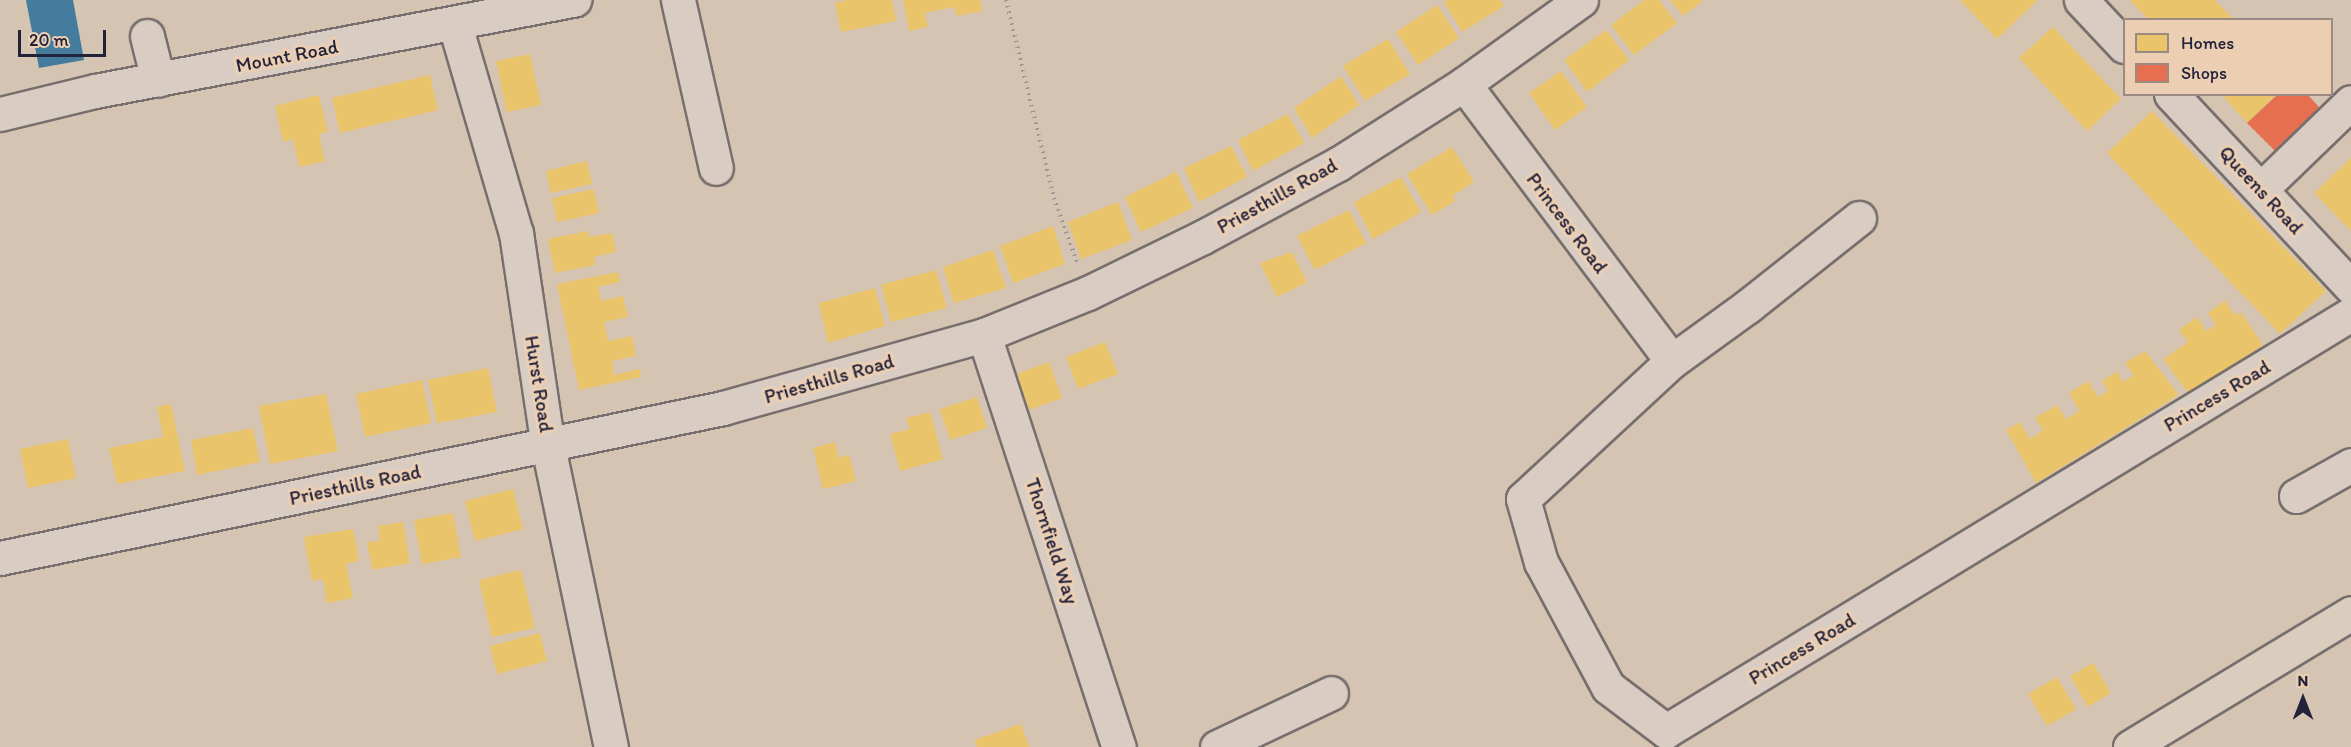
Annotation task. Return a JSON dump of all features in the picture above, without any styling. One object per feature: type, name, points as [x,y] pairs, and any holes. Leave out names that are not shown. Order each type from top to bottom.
[{"type":"main road","points":[[2130,747],[2351,613]]},
{"type":"street","name":"Mount Road","points":[[0,114],[441,18],[574,0]]},
{"type":"street","points":[[678,0],[716,168]]},
{"type":"street","name":"Priesthills Road","points":[[0,558],[548,446],[780,394],[984,335],[1088,293],[1203,237],[1338,164],[1464,84],[1581,0]]},
{"type":"street","points":[[2081,0],[2123,45]]},
{"type":"street","name":"Hurst Road","points":[[441,18],[516,233],[548,446],[611,747]]},
{"type":"street","points":[[147,36],[158,80]]},
{"type":"street","name":"Princess Road","points":[[1464,84],[1672,360]]},
{"type":"street","name":"Queens Road","points":[[2173,96],[2351,287]]},
{"type":"street","points":[[2261,189],[2351,102]]},
{"type":"street","name":"Princess Road","points":[[1859,218],[1748,306],[1672,360],[1523,499],[1541,562],[1608,687],[1666,731],[2351,315]]},
{"type":"street","name":"Thornfield Way","points":[[984,335],[1119,747]]},
{"type":"street","points":[[2296,496],[2351,465]]},
{"type":"street","points":[[1217,747],[1331,693]]},
{"type":"path","points":[[1006,0],[1054,198],[1088,293]]},
{"type":"building: Homes","points":[[848,0],[892,0],[896,21],[841,32],[835,3]]},
{"type":"building: Homes","points":[[903,0],[980,0],[982,11],[957,16],[954,7],[925,13],[928,27],[909,31]]},
{"type":"building: Homes","points":[[1448,0],[1500,0],[1504,6],[1462,32],[1444,2]]},
{"type":"building: Homes","points":[[1644,0],[1659,0],[1677,23],[1634,55],[1611,25]]},
{"type":"building: Homes","points":[[1670,0],[1704,0],[1683,16]]},
{"type":"building: Homes","points":[[1960,0],[2038,0],[1997,39]]},
{"type":"building: Homes","points":[[2130,0],[2215,0],[2232,18],[2147,18]]},
{"type":"building: Homes","points":[[1437,5],[1459,38],[1418,65],[1396,32]]},
{"type":"building: Homes","points":[[2053,27],[2121,99],[2087,131],[2019,58]]},
{"type":"building: Homes","points":[[1606,30],[1629,60],[1587,92],[1564,60]]},
{"type":"building: Homes","points":[[1388,39],[1410,74],[1365,101],[1343,66]]},
{"type":"building: Homes","points":[[530,54],[541,105],[507,112],[496,61]]},
{"type":"building: Homes","points":[[1561,71],[1587,107],[1555,130],[1529,93]]},
{"type":"building: Homes","points":[[430,75],[438,110],[340,133],[332,98]]},
{"type":"building: Homes","points":[[1341,76],[1359,105],[1312,138],[1294,108]]},
{"type":"building: Homes","points":[[319,95],[328,132],[319,134],[325,161],[299,167],[293,139],[283,142],[275,106]]},
{"type":"building: Homes","points":[[2223,96],[2275,96],[2247,123]]},
{"type":"building: Homes","points":[[2152,111],[2326,291],[2280,334],[2107,153]]},
{"type":"building: Homes","points":[[1288,114],[1304,143],[1253,171],[1238,140]]},
{"type":"building: Homes","points":[[1231,146],[1247,177],[1199,202],[1184,168]]},
{"type":"building: Homes","points":[[1452,147],[1474,182],[1452,196],[1455,201],[1432,215],[1407,174]]},
{"type":"building: Homes","points":[[2351,158],[2351,231],[2314,193]]},
{"type":"building: Homes","points":[[587,161],[592,184],[551,193],[546,171]]},
{"type":"building: Homes","points":[[1176,172],[1193,208],[1141,232],[1125,197]]},
{"type":"building: Homes","points":[[1401,177],[1421,212],[1373,239],[1354,202]]},
{"type":"building: Homes","points":[[594,189],[599,213],[557,222],[552,198]]},
{"type":"building: Homes","points":[[1118,202],[1132,240],[1081,259],[1068,222]]},
{"type":"building: Homes","points":[[1349,210],[1366,243],[1315,270],[1297,236]]},
{"type":"building: Homes","points":[[1053,226],[1065,264],[1013,283],[1000,246]]},
{"type":"building: Homes","points":[[588,231],[589,237],[612,233],[616,252],[594,257],[595,265],[555,273],[548,239]]},
{"type":"building: Homes","points":[[993,250],[1006,288],[954,303],[943,267]]},
{"type":"building: Homes","points":[[1292,252],[1307,282],[1277,297],[1260,263]]},
{"type":"building: Homes","points":[[936,270],[947,308],[891,322],[881,285]]},
{"type":"building: Homes","points":[[618,272],[620,282],[598,287],[601,301],[623,296],[628,317],[604,322],[608,341],[632,336],[636,356],[612,361],[614,375],[640,369],[641,377],[579,390],[557,284]]},
{"type":"building: Homes","points":[[875,288],[885,326],[828,343],[819,303]]},
{"type":"building: Homes","points":[[2225,300],[2234,314],[2242,313],[2263,345],[2189,394],[2163,359],[2188,342],[2179,330],[2197,317],[2206,331],[2216,325],[2208,313]]},
{"type":"building: Homes","points":[[1105,342],[1118,374],[1078,389],[1066,357]]},
{"type":"building: Homes","points":[[2145,351],[2179,395],[2036,483],[2006,430],[2020,422],[2030,439],[2043,430],[2035,418],[2057,405],[2066,419],[2079,410],[2069,393],[2088,381],[2098,397],[2108,391],[2102,381],[2117,371],[2123,382],[2134,375],[2125,363]]},
{"type":"building: Homes","points":[[1049,362],[1062,398],[1029,410],[1017,374]]},
{"type":"building: Homes","points":[[488,368],[497,412],[437,423],[428,380]]},
{"type":"building: Homes","points":[[422,380],[431,423],[365,437],[356,394]]},
{"type":"building: Homes","points":[[326,394],[338,451],[270,464],[259,406]]},
{"type":"building: Homes","points":[[977,397],[987,428],[950,440],[940,409]]},
{"type":"building: Homes","points":[[171,404],[185,471],[117,484],[109,448],[163,437],[157,407]]},
{"type":"building: Homes","points":[[930,412],[943,459],[900,471],[890,434],[910,429],[906,418]]},
{"type":"building: Homes","points":[[253,428],[260,462],[197,475],[191,440]]},
{"type":"building: Homes","points":[[68,439],[76,478],[28,488],[20,449]]},
{"type":"building: Homes","points":[[835,442],[839,458],[849,455],[856,481],[823,489],[813,448]]},
{"type":"building: Homes","points":[[513,489],[523,529],[475,541],[465,501]]},
{"type":"building: Homes","points":[[453,513],[461,557],[422,564],[414,520]]},
{"type":"building: Homes","points":[[403,522],[410,563],[372,570],[367,542],[380,541],[378,526]]},
{"type":"building: Homes","points":[[353,529],[359,561],[346,564],[353,598],[327,603],[323,579],[312,581],[304,537]]},
{"type":"building: Homes","points":[[521,570],[535,628],[492,637],[479,580]]},
{"type":"building: Homes","points":[[540,633],[547,661],[497,674],[490,646]]},
{"type":"building: Homes","points":[[2093,663],[2111,693],[2088,707],[2070,676]]},
{"type":"building: Homes","points":[[2057,677],[2076,709],[2047,726],[2028,694]]},
{"type":"building: Homes","points":[[1021,724],[1029,747],[977,747],[974,740]]},
{"type":"building: Shops","points":[[2276,96],[2309,96],[2320,108],[2275,151],[2247,123]]},
{"type":"building: Public","points":[[26,0],[73,0],[84,60],[39,68]]}]
